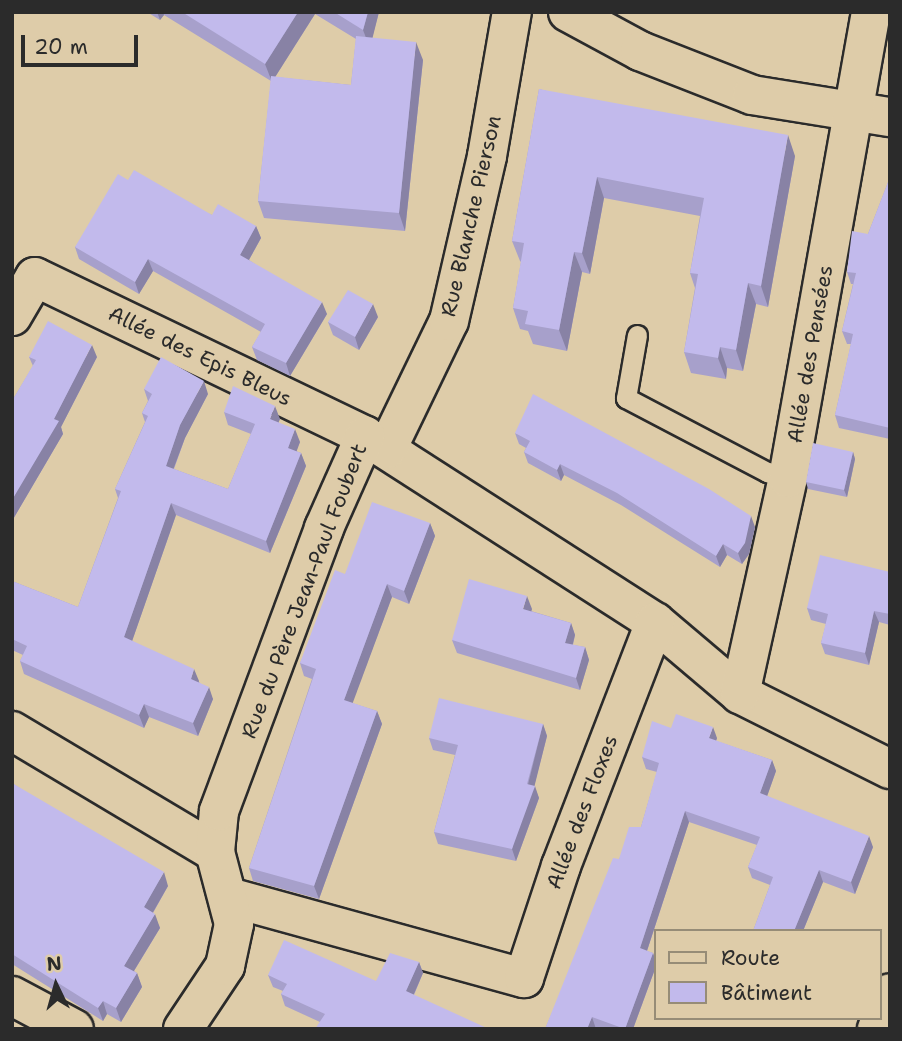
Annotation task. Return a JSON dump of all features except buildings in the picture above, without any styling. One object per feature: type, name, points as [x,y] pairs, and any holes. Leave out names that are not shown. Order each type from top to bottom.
[{"type":"street","name":"Rue Blanche Pierson","points":[[376,442],[420,403],[449,321],[487,156],[512,12]]},
{"type":"street","points":[[568,12],[640,51],[751,95],[872,113]]},
{"type":"street","name":"Allée des Pensées","points":[[740,694],[872,113],[871,12]]},
{"type":"street","name":"Allée des Epis Bleus","points":[[12,316],[35,277],[376,442]]},
{"type":"street","name":"Rue du Père Jean-Paul Foubert","points":[[183,1029],[225,966],[234,924],[215,852],[219,811],[324,528],[376,442],[655,622]]},
{"type":"street","points":[[655,622],[740,694],[890,769]]},
{"type":"street","name":"Allée des Floxes","points":[[229,897],[524,978],[561,866],[655,622]]},
{"type":"street","points":[[12,731],[215,852]]},
{"type":"street","points":[[881,1018],[890,993]]},
{"type":"street","points":[[12,996],[74,1029]]},
{"type":"lane","points":[[636,335],[626,398],[767,472],[788,478]]}]
